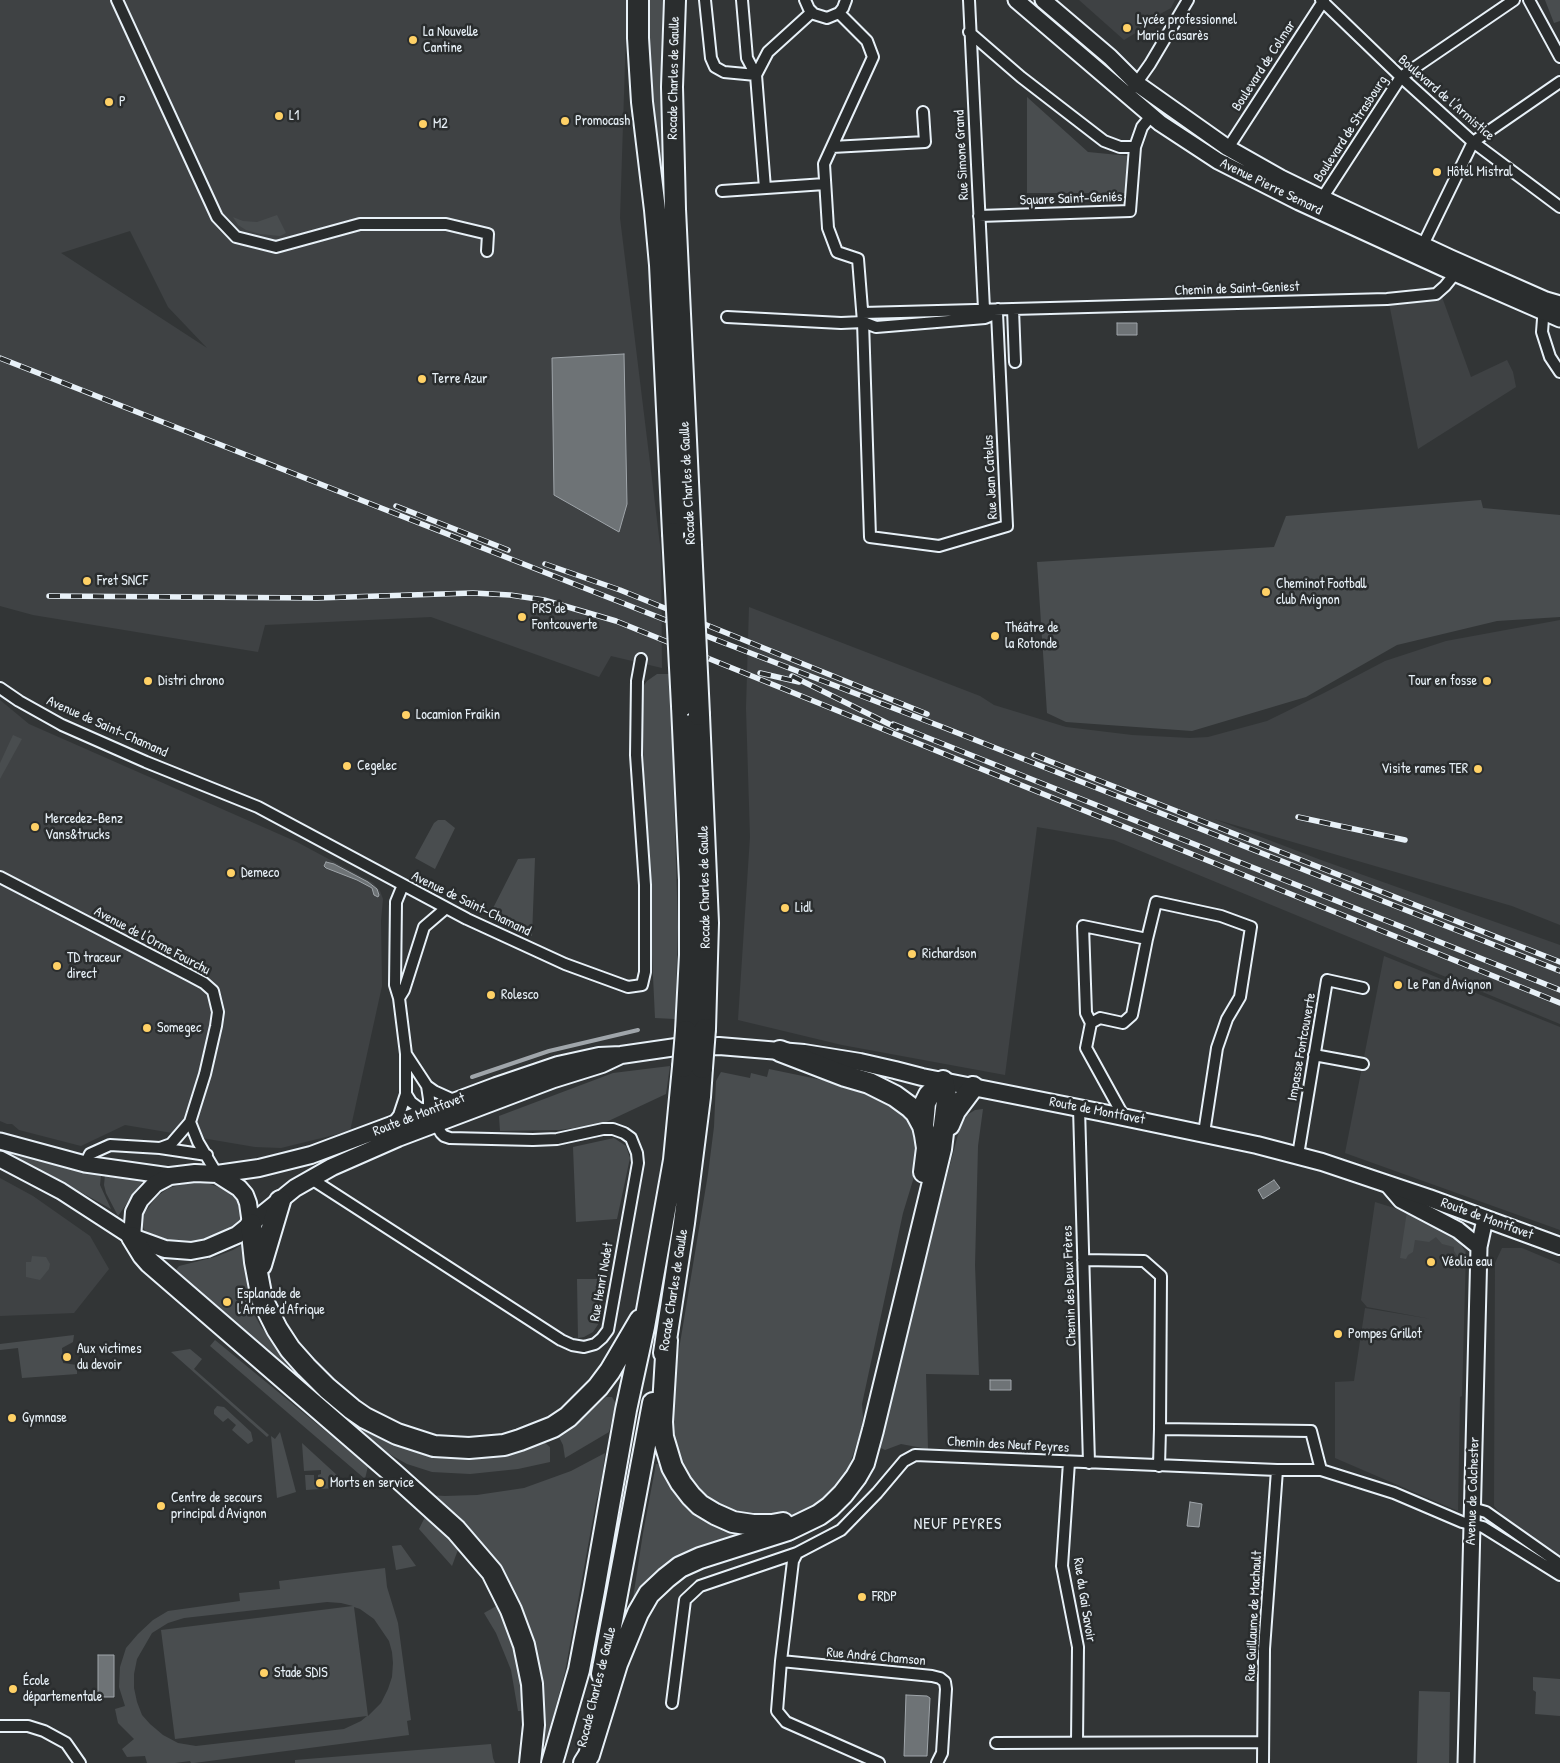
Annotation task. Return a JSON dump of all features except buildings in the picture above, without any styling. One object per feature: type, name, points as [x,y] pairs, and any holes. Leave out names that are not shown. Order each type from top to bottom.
[{"type":"highway","name":"Rocade Charles de Gaulle","points":[[552,1763],[579,1670],[626,1410],[648,1307],[674,1160],[693,1068],[695,1030],[708,923],[690,710],[672,533],[660,265],[642,102],[638,0]]},
{"type":"highway","name":"Rocade Charles de Gaulle","points":[[676,0],[672,88],[675,209],[690,545],[690,710]]},
{"type":"highway","points":[[780,1051],[845,1076],[869,1083],[895,1096],[916,1113],[923,1126]]},
{"type":"highway","name":"Rocade Charles de Gaulle","points":[[578,1763],[605,1664],[652,1410],[667,1340],[700,1097],[693,1068]]},
{"type":"highway","points":[[667,1340],[662,1422],[663,1437],[672,1467],[691,1496],[700,1505],[715,1514],[733,1522],[753,1525],[772,1525],[789,1522],[806,1516],[819,1507],[841,1486],[852,1469],[859,1452],[870,1414],[924,1173],[927,1148],[923,1126],[926,1103],[929,1095],[943,1082]]},
{"type":"highway","points":[[584,1763],[589,1755],[617,1664],[638,1613],[649,1594],[680,1568],[700,1558],[788,1530],[819,1516],[830,1507],[856,1477],[864,1463],[874,1430],[941,1148],[947,1101],[943,1082]]},
{"type":"highway","points":[[941,1148],[955,1111],[973,1087]]},
{"type":"highway","points":[[258,1277],[280,1201]]},
{"type":"highway","points":[[251,1224],[262,1299],[284,1340],[306,1367],[352,1409],[381,1427],[434,1446],[452,1448],[487,1447],[520,1440],[553,1427],[586,1401],[604,1379],[648,1307]]},
{"type":"highway","points":[[132,1237],[150,1264],[401,1480],[456,1530],[492,1572],[511,1610],[524,1645],[532,1684],[534,1725],[530,1763]]},
{"type":"main road","name":"Avenue Pierre Semard","points":[[1016,0],[1151,116],[1218,161],[1319,204],[1459,268],[1550,305],[1560,319]]},
{"type":"main road","name":"Avenue Pierre Semard","points":[[1043,0],[1110,57],[1136,83],[1228,148],[1281,178],[1319,204]]},
{"type":"main road","name":"Route de Montfavet","points":[[251,1224],[310,1178],[432,1118],[456,1101],[526,1075],[558,1065],[599,1056],[622,1055],[676,1046],[719,1046],[780,1051],[860,1062],[943,1082],[1204,1133],[1298,1155],[1429,1198],[1560,1246]]},
{"type":"main road","name":"Route de Montfavet","points":[[217,1174],[259,1168],[311,1155],[390,1126],[432,1118],[602,1064],[622,1055]]},
{"type":"main road","points":[[0,1141],[85,1164],[170,1176],[195,1173],[217,1174],[239,1188],[245,1195],[251,1224],[237,1235],[207,1248],[192,1251],[165,1249],[132,1237],[61,1190],[0,1159]]},
{"type":"main road","points":[[132,1237],[134,1212],[140,1200],[155,1184],[170,1176]]},
{"type":"main road","points":[[1389,1186],[1401,1200],[1458,1230],[1479,1247]]},
{"type":"main road","name":"Avenue de Colchester","points":[[1466,1763],[1479,1247],[1485,1219]]},
{"type":"street","points":[[118,0],[218,217],[236,237],[276,247],[360,224],[446,224],[488,234],[487,251]]},
{"type":"street","points":[[705,0],[711,58],[716,67],[724,72],[756,75]]},
{"type":"street","points":[[742,0],[747,58],[756,75],[765,188]]},
{"type":"street","points":[[806,0],[812,12],[820,17],[827,18],[839,12],[846,0]]},
{"type":"street","name":"Rue Simone Grand","points":[[968,0],[984,309]]},
{"type":"street","points":[[1128,97],[1188,0]]},
{"type":"street","name":"Boulevard de l'Armistice","points":[[1322,0],[1401,77],[1473,142],[1560,207]]},
{"type":"street","name":"Boulevard de Colmar","points":[[1228,148],[1322,0]]},
{"type":"street","name":"Boulevard de Strasbourg","points":[[1319,204],[1401,77],[1514,0]]},
{"type":"street","points":[[1529,0],[1560,57]]},
{"type":"street","points":[[756,75],[768,52],[812,12]]},
{"type":"street","points":[[839,12],[867,41],[873,57],[824,164],[828,228],[831,240],[836,252],[858,259],[863,317]]},
{"type":"street","points":[[969,32],[1021,77],[1104,141],[1120,147],[1135,147]]},
{"type":"street","points":[[1420,250],[1473,142],[1560,82]]},
{"type":"street","points":[[832,147],[925,142],[923,112]]},
{"type":"street","name":"Square Saint-Geniés","points":[[979,216],[1130,211],[1135,147],[1142,128],[1151,116]]},
{"type":"street","points":[[722,191],[825,184]]},
{"type":"street","name":"Chemin de Saint-Geniest","points":[[727,318],[841,323],[863,317],[984,309],[997,311],[1387,299],[1436,294],[1459,268]]},
{"type":"street","points":[[1550,305],[1542,332],[1550,357],[1560,372]]},
{"type":"street","points":[[1014,309],[1015,362]]},
{"type":"street","name":"Chemin de Saint-Geniest","points":[[863,317],[876,327],[985,318],[997,311]]},
{"type":"street","name":"Rue Jean Catelas","points":[[863,317],[870,537],[939,546],[1007,526],[997,311]]},
{"type":"street","name":"Avenue de Saint-Chamand","points":[[0,688],[19,701],[62,724],[146,762],[258,807],[445,909],[565,964],[628,987],[642,985],[645,972],[644,885],[636,755],[637,681],[641,659]]},
{"type":"street","name":"Avenue de l'Orme Fourchu","points":[[0,877],[190,975],[204,983],[212,991],[218,1012],[216,1026],[190,1122],[171,1144],[160,1148]]},
{"type":"street","points":[[390,1126],[398,1115],[406,1094],[406,1054],[396,986],[396,902],[403,885]]},
{"type":"street","points":[[1091,1023],[1100,1018],[1123,1023],[1132,1015],[1156,902],[1221,916],[1251,926],[1240,997],[1227,1018],[1217,1048],[1204,1133]]},
{"type":"street","points":[[399,998],[404,990],[424,926],[445,909]]},
{"type":"street","points":[[1124,1117],[1086,1048],[1091,1023],[1086,1014],[1084,926],[1147,938]]},
{"type":"street","name":"Impasse Fontcouverte","points":[[1298,1155],[1328,980],[1363,988]]},
{"type":"street","points":[[406,1054],[426,1086],[432,1118]]},
{"type":"street","points":[[1314,1055],[1362,1064]]},
{"type":"street","points":[[426,1086],[456,1101]]},
{"type":"street","name":"Rue Henri Nodet","points":[[310,1178],[561,1340],[572,1345],[584,1347],[595,1344],[602,1338],[608,1330],[638,1163],[638,1153],[631,1138],[613,1129],[603,1129],[557,1139],[450,1138],[441,1133],[432,1118],[411,1102],[406,1094]]},
{"type":"street","name":"Chemin des Deux Frères","points":[[1078,1108],[1089,1463]]},
{"type":"street","points":[[190,1122],[198,1142],[217,1174]]},
{"type":"street","points":[[85,1164],[90,1154],[110,1145],[160,1148],[206,1155]]},
{"type":"street","points":[[1083,1260],[1144,1261],[1161,1276],[1159,1466]]},
{"type":"street","points":[[1160,1429],[1311,1431],[1321,1470]]},
{"type":"street","name":"Chemin des Neuf Peyres","points":[[672,1703],[685,1600],[700,1586],[797,1554],[841,1530],[877,1493],[904,1461],[915,1455],[1159,1466],[1321,1470],[1394,1493],[1462,1522],[1483,1526],[1560,1575]]},
{"type":"street","name":"Rue du Gai Savoir","points":[[1069,1462],[1062,1566],[1078,1647],[1077,1742]]},
{"type":"street","name":"Rue Guillaume de Machault","points":[[1262,1763],[1264,1649],[1277,1470]]},
{"type":"street","points":[[1472,1508],[1486,1512],[1560,1564]]},
{"type":"street","points":[[797,1554],[793,1561],[777,1711],[786,1722],[880,1763]]},
{"type":"street","name":"Rue André Chamson","points":[[781,1661],[940,1678],[945,1682],[946,1689],[942,1753],[937,1763]]},
{"type":"street","points":[[0,1726],[28,1726],[44,1731],[66,1744],[80,1763]]},
{"type":"street","points":[[996,1743],[1263,1742]]},
{"type":"shaded area","points":[[0,0],[627,0],[620,218],[661,553],[662,668],[611,656],[599,677],[431,617],[265,625],[258,652],[33,615],[0,606]],"holes":[[[130,231],[168,307],[207,348],[61,253]]]},
{"type":"shaded area","points":[[649,0],[663,0],[661,64],[667,180],[665,200],[660,181],[650,62]]},
{"type":"shaded area","name":"Lycée professionnel Maria Casarès","points":[[1079,0],[1175,0],[1171,8],[1160,14],[1162,17],[1124,40]]},
{"type":"shaded area","points":[[1545,0],[1560,0],[1560,21],[1554,23]]},
{"type":"shaded area","points":[[1027,97],[1088,152],[1129,156],[1126,193],[1027,193]]},
{"type":"shaded area","points":[[277,215],[286,233],[280,236],[260,234],[246,230],[238,225],[233,217],[243,221],[257,222]]},
{"type":"shaded area","points":[[1442,297],[1471,377],[1507,360],[1513,372],[1516,387],[1418,449],[1389,303],[1414,303]]},
{"type":"shaded area","points":[[1117,323],[1137,323],[1137,335],[1117,335]]},
{"type":"shaded area","points":[[624,354],[627,504],[619,532],[554,495],[552,358]]},
{"type":"shaded area","name":"Cheminot Football club Avignon","points":[[1481,500],[1483,508],[1560,515],[1560,617],[1497,621],[1397,645],[1306,697],[1192,731],[1066,722],[1047,713],[1037,562],[1274,547],[1286,516]]},
{"type":"shaded area","points":[[749,607],[980,696],[994,705],[1066,727],[1132,735],[1190,738],[1208,737],[1267,721],[1385,661],[1446,641],[1560,620],[1560,925],[1512,906],[1214,819],[1321,860],[1560,945],[1560,1024],[1114,840],[1037,827],[1005,1075],[842,1045],[738,1020],[750,837],[746,708]]},
{"type":"shaded area","points":[[657,674],[670,674],[678,927],[675,1019],[655,1018],[644,786],[642,688],[647,681]]},
{"type":"shaded area","points":[[0,700],[29,724],[297,842],[373,883],[380,891],[383,899],[381,920],[382,986],[350,1131],[281,1148],[255,1147],[125,1125],[81,1146],[19,1130],[12,1124],[0,1121]]},
{"type":"shaded area","points":[[13,735],[22,739],[0,779],[0,763]]},
{"type":"shaded area","points":[[438,820],[445,820],[455,828],[435,869],[415,858],[434,823]]},
{"type":"shaded area","points":[[535,858],[532,936],[488,918],[518,859]]},
{"type":"shaded area","points":[[326,862],[334,864],[368,882],[377,889],[378,897],[374,895],[372,888],[326,868],[324,866]]},
{"type":"shaded area","points":[[1384,956],[1560,1027],[1560,1230],[1345,1153]]},
{"type":"shaded area","points":[[670,1066],[666,1094],[602,1124],[559,1130],[500,1131],[499,1116],[613,1073]]},
{"type":"shaded area","points":[[769,1069],[851,1086],[894,1106],[910,1124],[917,1143],[917,1167],[903,1213],[862,1404],[861,1431],[847,1472],[826,1498],[799,1515],[767,1521],[736,1517],[711,1504],[691,1485],[676,1457],[669,1410],[708,1174],[714,1127],[716,1081],[721,1072],[750,1078],[751,1073],[767,1077]]},
{"type":"shaded area","points":[[983,1109],[978,1146],[975,1265],[979,1375],[926,1374],[928,1449],[901,1444],[885,1450],[879,1447],[878,1440],[932,1219],[942,1195],[960,1127],[967,1115],[975,1110]]},
{"type":"shaded area","points":[[614,1138],[626,1146],[630,1158],[617,1219],[576,1222],[573,1147]]},
{"type":"shaded area","points":[[0,1147],[75,1170],[101,1175],[100,1185],[111,1209],[68,1185],[0,1152]]},
{"type":"shaded area","points":[[105,1175],[142,1182],[118,1216],[106,1193],[104,1185]]},
{"type":"shaded area","points":[[0,1178],[33,1196],[90,1236],[109,1269],[74,1313],[0,1316]]},
{"type":"shaded area","points":[[1274,1180],[1280,1188],[1263,1199],[1258,1190]]},
{"type":"shaded area","points":[[203,1182],[231,1191],[238,1198],[243,1210],[240,1221],[234,1227],[208,1239],[181,1243],[168,1242],[146,1232],[141,1224],[143,1215],[157,1196],[169,1188],[188,1183]]},
{"type":"shaded area","points":[[1375,1202],[1407,1212],[1453,1237],[1466,1251],[1462,1396],[1460,1397],[1458,1511],[1335,1458],[1335,1382],[1354,1381],[1365,1308],[1431,1319],[1367,1307],[1361,1300]]},
{"type":"shaded area","points":[[1407,1211],[1459,1241],[1465,1252],[1464,1267],[1454,1251],[1454,1247],[1442,1244],[1436,1237],[1429,1242],[1415,1240],[1413,1252],[1406,1259],[1400,1258]]},
{"type":"shaded area","points":[[245,1243],[248,1247],[246,1271],[248,1291],[253,1312],[261,1327],[279,1347],[395,1441],[543,1441],[550,1447],[550,1462],[518,1469],[470,1474],[432,1472],[407,1464],[382,1450],[342,1422],[176,1274],[179,1266],[215,1257]]},
{"type":"shaded area","points":[[1502,1248],[1522,1248],[1560,1264],[1560,1558],[1518,1533],[1494,1506],[1495,1263]]},
{"type":"shaded area","points":[[32,1256],[46,1257],[50,1264],[49,1269],[40,1280],[26,1277],[26,1262],[31,1262]]},
{"type":"shaded area","points":[[577,1279],[604,1279],[599,1323],[593,1332],[578,1338]]},
{"type":"shaded area","points":[[74,1335],[73,1342],[62,1348],[63,1363],[77,1365],[77,1374],[22,1378],[18,1348],[0,1350],[0,1344]]},
{"type":"shaded area","points":[[215,1340],[368,1466],[365,1479],[210,1346]]},
{"type":"shaded area","points":[[190,1349],[202,1359],[194,1369],[269,1435],[267,1437],[171,1352]]},
{"type":"shaded area","points":[[990,1380],[1011,1380],[1011,1390],[990,1390]]},
{"type":"shaded area","points":[[606,1397],[612,1397],[616,1404],[609,1432],[565,1458],[563,1445],[558,1435]]},
{"type":"shaded area","points":[[217,1406],[224,1407],[251,1432],[253,1441],[248,1444],[232,1430],[236,1425],[228,1418],[223,1422],[214,1414]]},
{"type":"shaded area","points":[[280,1432],[296,1492],[277,1498],[271,1436],[275,1439]]},
{"type":"shaded area","points":[[302,1443],[350,1487],[306,1490],[305,1475],[314,1475],[314,1480],[318,1483],[318,1475],[321,1474],[321,1470],[304,1471]]},
{"type":"shaded area","points":[[605,1453],[602,1479],[596,1502],[565,1672],[549,1732],[542,1749],[543,1697],[541,1675],[532,1643],[428,1495],[477,1495],[524,1488],[571,1471]]},
{"type":"shaded area","points":[[656,1464],[666,1465],[744,1537],[632,1605],[643,1533]]},
{"type":"shaded area","points":[[1190,1502],[1202,1504],[1199,1527],[1187,1526]]},
{"type":"shaded area","points":[[426,1515],[443,1529],[459,1547],[452,1566],[419,1529]]},
{"type":"shaded area","points":[[401,1545],[416,1566],[396,1570],[392,1546]]},
{"type":"shaded area","points":[[385,1568],[387,1587],[398,1623],[411,1720],[407,1721],[409,1735],[194,1763],[190,1761],[147,1763],[145,1756],[127,1757],[122,1749],[134,1739],[118,1723],[115,1709],[125,1706],[119,1687],[120,1667],[126,1648],[138,1634],[153,1620],[168,1611],[240,1601],[239,1593],[280,1589],[279,1581]],"holes":[[[327,1602],[353,1606],[161,1630],[175,1739],[367,1716],[361,1721],[344,1729],[196,1746],[178,1743],[163,1735],[142,1715],[134,1688],[137,1659],[152,1633],[168,1623],[184,1618]],[[354,1607],[374,1619],[389,1641],[392,1652],[392,1677],[388,1689],[381,1703],[368,1716]]]},
{"type":"shaded area","points":[[500,1604],[516,1639],[529,1711],[518,1711],[511,1670],[496,1633],[484,1613]]},
{"type":"shaded area","points":[[98,1655],[114,1655],[114,1697],[98,1697]]},
{"type":"shaded area","points":[[1533,1677],[1560,1679],[1560,1716],[1535,1714],[1536,1692],[1533,1690]]},
{"type":"shaded area","points":[[1419,1691],[1450,1692],[1449,1763],[1417,1763]]},
{"type":"shaded area","points":[[906,1695],[927,1696],[930,1698],[927,1756],[904,1756]]},
{"type":"shaded area","points":[[491,1744],[495,1763],[295,1763],[295,1760]]},
{"type":"waterway","points":[[472,1077],[549,1051],[638,1030]]},
{"type":"railway","points":[[0,358],[1560,971]]},
{"type":"railway","points":[[396,506],[508,550]]},
{"type":"railway","points":[[545,564],[620,590],[927,714]]},
{"type":"railway","points":[[49,596],[317,598],[473,593],[510,595],[544,600],[616,621],[974,766]]},
{"type":"railway","points":[[760,673],[799,682]]},
{"type":"railway","points":[[792,676],[897,728]]},
{"type":"railway","points":[[893,724],[1560,990]]},
{"type":"railway","points":[[1034,755],[1560,962]]},
{"type":"railway","points":[[969,764],[1560,1003]]},
{"type":"railway","points":[[1298,817],[1405,840]]},
{"type":"place","name":"Lycée professionnel Maria Casarès","points":[[1127,28]]},
{"type":"place","name":"La Nouvelle Cantine","points":[[413,40]]},
{"type":"place","name":"P","points":[[109,102]]},
{"type":"place","name":"L1","points":[[279,116]]},
{"type":"place","name":"Promocash","points":[[565,121]]},
{"type":"place","name":"M2","points":[[423,124]]},
{"type":"place","name":"Hôtel Mistral","points":[[1437,172]]},
{"type":"place","name":"Terre Azur","points":[[422,379]]},
{"type":"place","name":"Fret SNCF","points":[[87,581]]},
{"type":"place","name":"Cheminot Football club Avignon","points":[[1266,592]]},
{"type":"place","name":"PRS de Fontcouverte","points":[[522,617]]},
{"type":"place","name":"Théâtre de la Rotonde","points":[[995,636]]},
{"type":"place","name":"Distri chrono","points":[[148,681]]},
{"type":"place","name":"Tour en fosse","points":[[1487,681]]},
{"type":"place","name":"Locamion Fraikin","points":[[406,715]]},
{"type":"place","name":"Cegelec","points":[[347,766]]},
{"type":"place","name":"Visite rames TER","points":[[1478,769]]},
{"type":"place","name":"Mercedez-Benz Vans&trucks","points":[[35,827]]},
{"type":"place","name":"Demeco","points":[[231,873]]},
{"type":"place","name":"Lidl","points":[[785,908]]},
{"type":"place","name":"Richardson","points":[[912,954]]},
{"type":"place","name":"TD traceur direct","points":[[57,966]]},
{"type":"place","name":"Le Pan d'Avignon","points":[[1398,985]]},
{"type":"place","name":"Rolesco","points":[[491,995]]},
{"type":"place","name":"Somegec","points":[[147,1028]]},
{"type":"place","name":"Véolia eau","points":[[1431,1262]]},
{"type":"place","name":"Esplanade de l'Armée d'Afrique","points":[[227,1302]]},
{"type":"place","name":"Pompes Grillot","points":[[1338,1334]]},
{"type":"place","name":"Aux victimes du devoir","points":[[67,1357]]},
{"type":"place","name":"Gymnase","points":[[12,1418]]},
{"type":"place","name":"Morts en service","points":[[320,1483]]},
{"type":"place","name":"Centre de secours principal d'Avignon","points":[[161,1506]]},
{"type":"place","name":"FRDP","points":[[862,1597]]},
{"type":"place","name":"Stade SDIS","points":[[264,1673]]},
{"type":"place","name":"École départementale","points":[[13,1689]]},
{"type":"district","name":"NEUF PEYRES","points":[[958,1525]]}]
